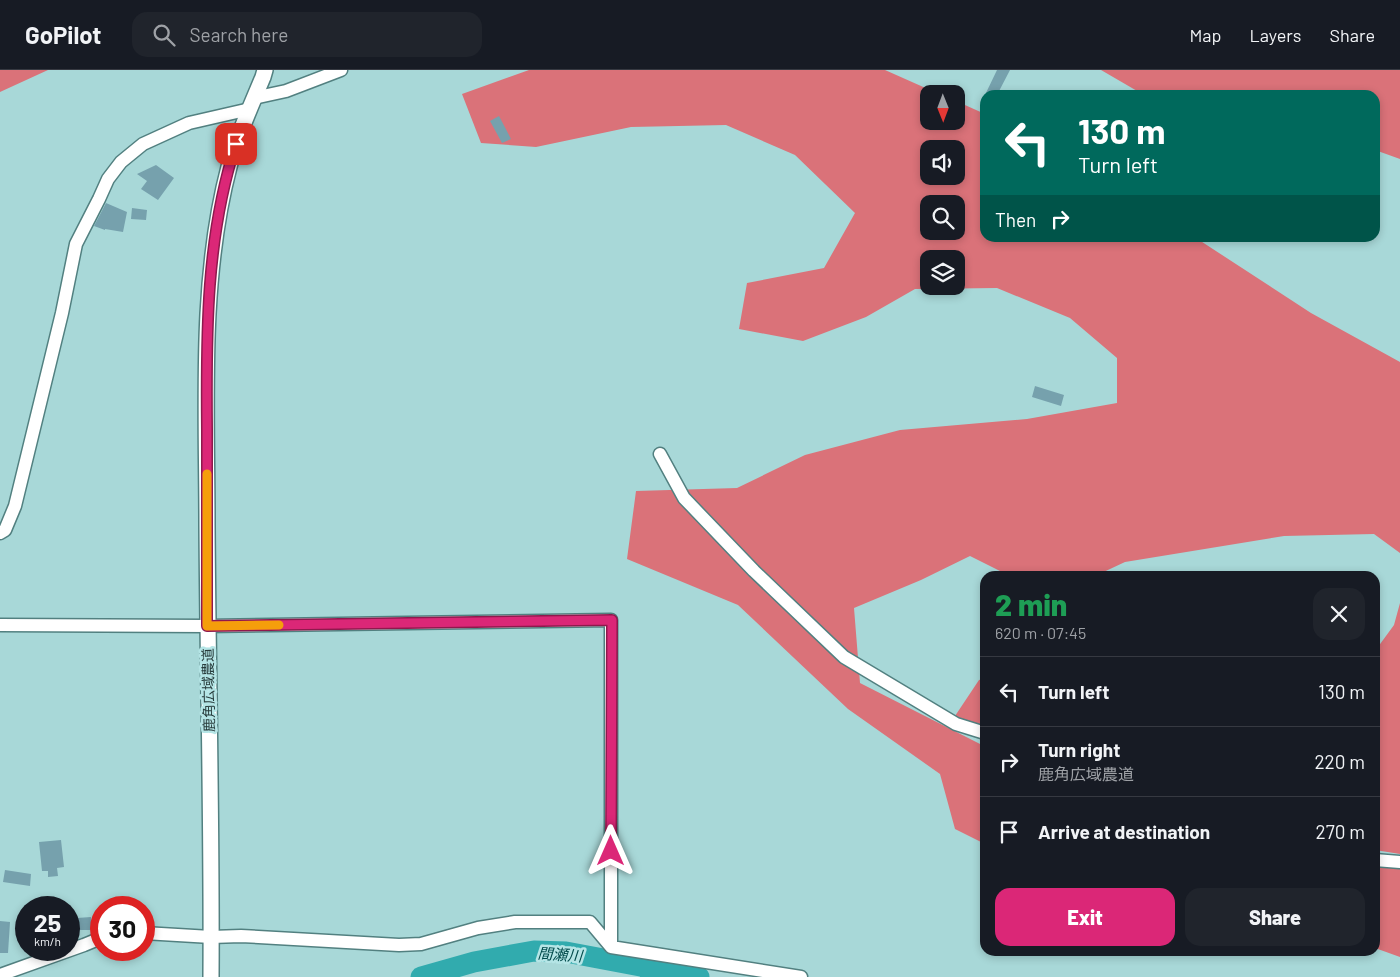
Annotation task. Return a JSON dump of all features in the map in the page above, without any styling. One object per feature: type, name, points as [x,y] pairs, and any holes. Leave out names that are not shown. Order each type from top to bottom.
[{"type":"street","name":"鹿角広域農道","points":[[211,977],[207,626],[207,324],[215,236],[229,167],[240,132],[265,70]]},
{"type":"street","points":[[0,533],[5,530],[16,506],[62,313],[76,244],[108,179],[121,162],[143,144],[189,123],[252,103],[340,70]]},
{"type":"street","points":[[660,454],[684,498],[754,571],[844,657],[956,724],[980,731]]},
{"type":"street","points":[[0,625],[207,626],[612,620],[611,946]]},
{"type":"street","points":[[1380,860],[1400,862]]},
{"type":"street","points":[[155,934],[211,937],[241,936],[398,945],[421,944],[478,928],[515,922],[590,922],[611,946],[801,977]]},
{"type":"street","points":[[0,964],[6,973],[90,943]]},
{"type":"shaded area","points":[[0,70],[48,70],[0,92]]},
{"type":"shaded area","points":[[529,70],[885,70],[920,86],[920,130],[965,130],[965,105],[980,112],[980,242],[1202,242],[1311,313],[1400,362],[1400,553],[1374,534],[1284,536],[1125,562],[1106,571],[1000,571],[970,556],[921,580],[854,608],[860,683],[980,744],[980,842],[955,829],[940,774],[848,709],[738,605],[627,559],[636,491],[737,488],[805,455],[900,430],[1027,419],[1117,403],[1117,358],[1070,318],[997,288],[965,288],[965,250],[920,250],[920,289],[915,289],[866,317],[803,341],[739,329],[747,283],[824,268],[855,213],[795,155],[726,125],[631,127],[536,147],[481,143],[462,94]]},
{"type":"shaded area","points":[[1101,70],[1400,70],[1400,159],[1380,152],[1380,90],[1135,90]]},
{"type":"shaded area","points":[[1400,603],[1400,854],[1380,851],[1380,644],[1394,625]]},
{"type":"shaded area","points":[[980,680],[980,735],[955,716]]},
{"type":"shaded area","points":[[1380,866],[1400,867],[1400,957],[1380,950]]},
{"type":"building","points":[[997,70],[1010,70],[1000,90],[987,90]]},
{"type":"building","points":[[499,116],[511,139],[502,143],[490,121]]},
{"type":"building","points":[[156,165],[174,178],[158,200],[141,189],[147,181],[137,174]]},
{"type":"building","points":[[106,203],[127,212],[123,232],[105,230],[94,226]]},
{"type":"building","points":[[132,208],[147,210],[146,220],[131,219]]},
{"type":"building","points":[[1035,386],[1064,395],[1061,406],[1032,397]]},
{"type":"building","points":[[61,840],[64,867],[57,868],[58,876],[48,877],[48,871],[42,871],[39,842]]},
{"type":"building","points":[[5,870],[31,874],[30,886],[3,882]]},
{"type":"building","points":[[90,917],[90,930],[80,930],[80,918]]},
{"type":"building","points":[[0,921],[10,922],[8,953],[0,953]]},
{"type":"waterway","name":"間瀬川","points":[[421,977],[474,962],[534,951],[566,952],[646,967],[647,969],[699,977]]},
{"type":"slow traffic","points":[[207,474],[207,626],[279,625]]},
{"type":"route","points":[[236,144],[229,167],[215,236],[207,334],[207,626],[612,620],[611,851]]}]
